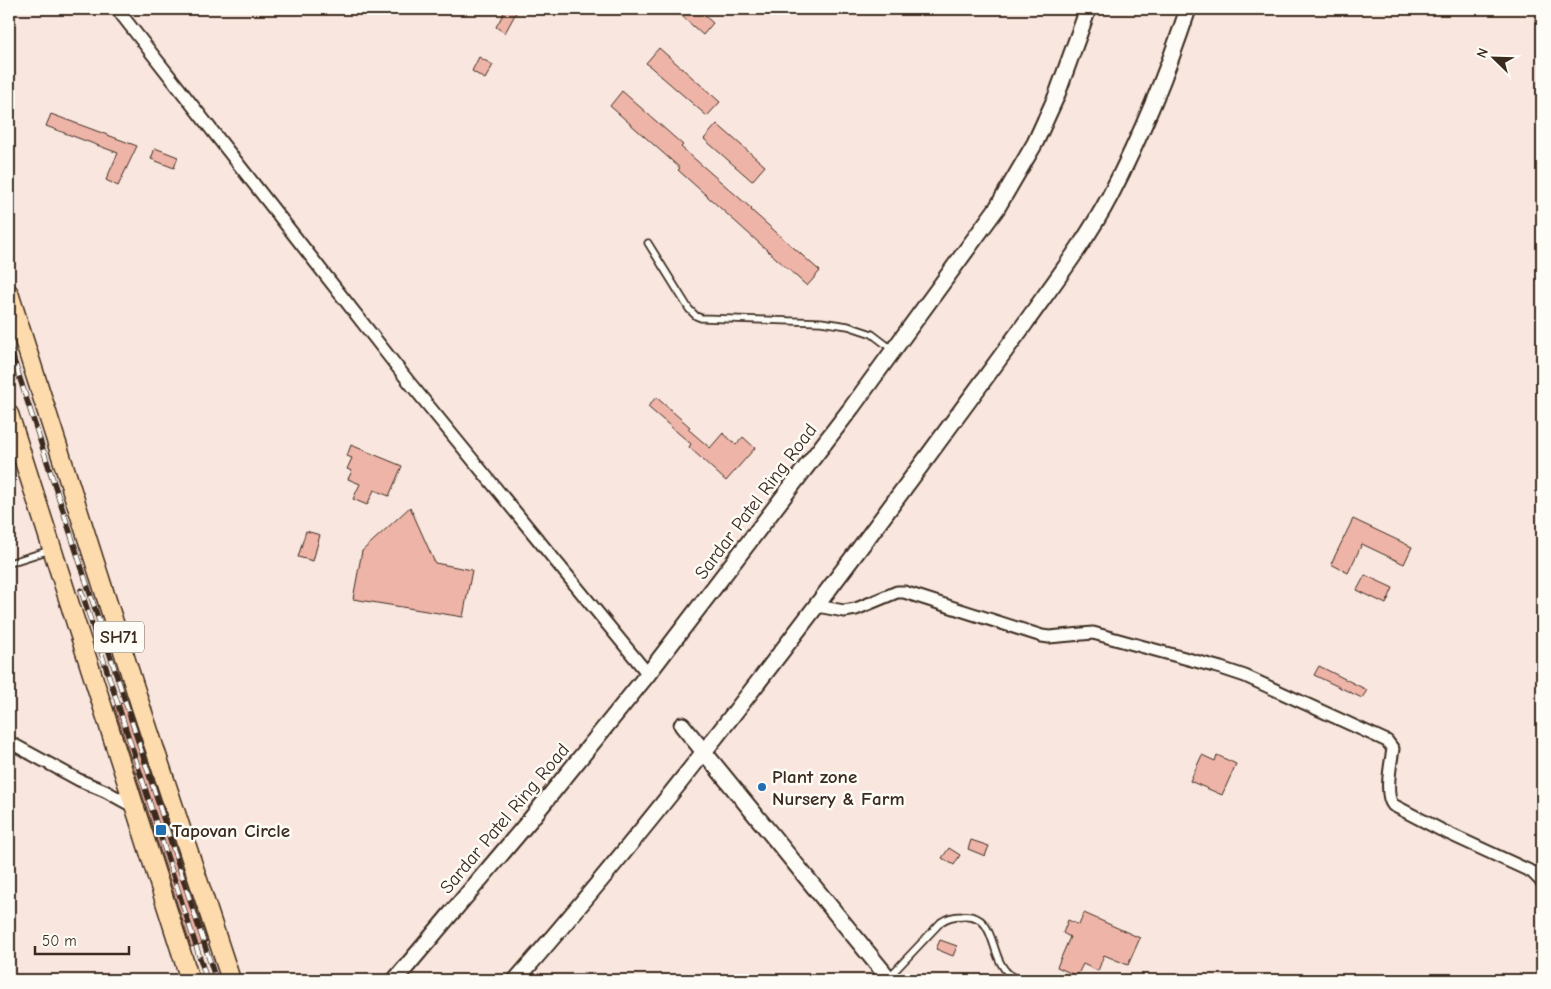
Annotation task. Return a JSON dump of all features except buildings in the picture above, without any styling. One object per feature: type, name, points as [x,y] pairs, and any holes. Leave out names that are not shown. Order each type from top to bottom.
[{"type":"main road","name":"SH71","points":[[9,293],[140,704],[231,980]]},
{"type":"main road","name":"SH71","points":[[9,414],[190,980]]},
{"type":"street","points":[[117,9],[409,382],[648,674]]},
{"type":"street","name":"Sardar Patel Ring Road","points":[[395,980],[648,674],[852,407],[997,208],[1035,143],[1056,96],[1088,9]]},
{"type":"street","points":[[516,980],[634,840],[816,606],[947,431],[1044,297],[1104,206],[1143,125],[1173,52],[1188,9]]},
{"type":"street","points":[[816,606],[844,610],[856,609],[898,592],[904,592],[1042,636],[1093,633],[1246,676],[1387,741],[1393,748],[1388,790],[1390,802],[1393,805],[1441,830],[1532,872],[1542,882]]},
{"type":"street","points":[[682,725],[889,979]]},
{"type":"street","points":[[9,742],[136,808]]},
{"type":"lane","points":[[648,243],[696,316],[701,318],[821,322],[848,326],[872,334],[893,350]]},
{"type":"lane","points":[[9,564],[52,549]]},
{"type":"lane","points":[[889,979],[941,922],[951,917],[973,915],[984,923],[1006,972],[1017,979],[1034,980]]},
{"type":"railway","points":[[9,345],[216,980]]},
{"type":"railway","points":[[81,590],[207,980]]},
{"type":"place","name":"Plant zone Nursery & Farm","points":[[762,787]]},
{"type":"place","name":"Tapovan Circle","points":[[161,830]]}]
